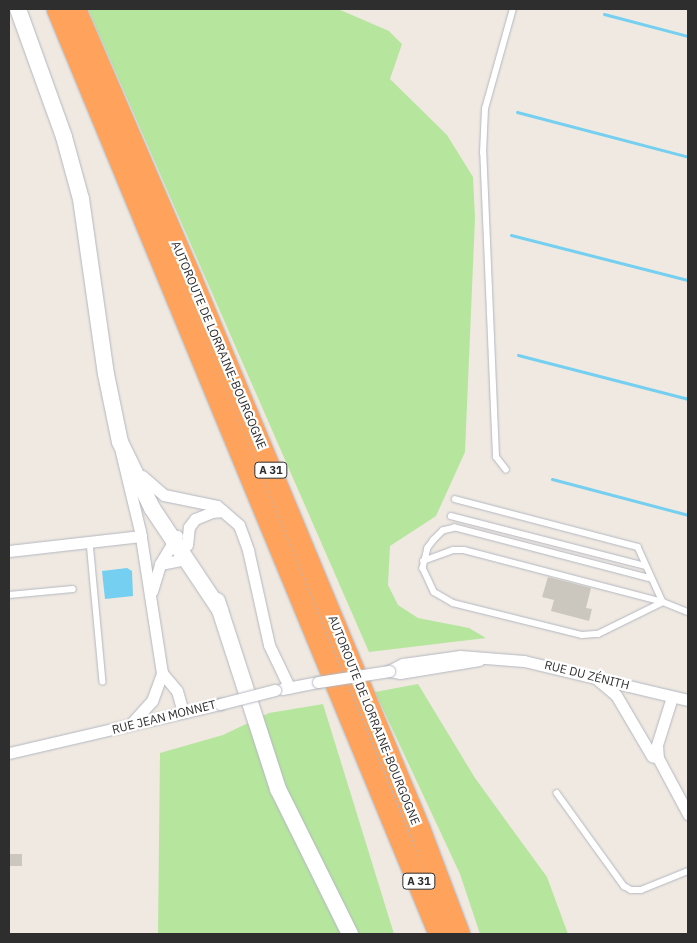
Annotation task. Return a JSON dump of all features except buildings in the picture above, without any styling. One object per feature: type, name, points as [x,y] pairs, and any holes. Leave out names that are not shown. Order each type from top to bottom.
[{"type":"highway","name":"AUTOROUTE DE LORRAINE-BOURGOGNE","points":[[57,9],[440,934]]},
{"type":"highway","name":"AUTOROUTE DE LORRAINE-BOURGOGNE","points":[[75,9],[190,276],[419,828],[459,934]]},
{"type":"street","points":[[18,9],[64,136],[81,199],[106,374],[141,536],[162,673],[152,701],[129,725]]},
{"type":"street","points":[[119,435],[181,545]]},
{"type":"street","points":[[119,435],[152,508],[209,583],[220,610],[278,789],[350,934]]},
{"type":"street","points":[[142,476],[164,495],[210,504],[235,520],[245,538],[269,645],[289,687]]},
{"type":"street","points":[[151,603],[160,564],[181,545],[195,519],[212,512],[223,511]]},
{"type":"street","points":[[9,551],[141,536]]},
{"type":"street","points":[[160,564],[181,545]]},
{"type":"street","name":"RUE DU ZÉNITH","points":[[318,682],[389,671],[403,664],[460,656],[542,664],[688,700]]},
{"type":"street","points":[[162,673],[177,692],[183,712]]},
{"type":"street","points":[[595,677],[616,695],[652,756],[658,758]]},
{"type":"street","name":"RUE JEAN MONNET","points":[[9,753],[275,690],[318,682]]},
{"type":"street","points":[[672,697],[657,745],[658,758],[688,814]]},
{"type":"lane","points":[[506,470],[498,464],[496,457],[483,153],[485,109],[513,9]]},
{"type":"lane","points":[[455,499],[638,547],[651,580],[663,602]]},
{"type":"lane","points":[[451,516],[646,566]]},
{"type":"lane","points":[[651,580],[456,528],[443,532],[434,540],[423,561],[428,585],[453,603],[582,636],[598,634],[663,602]]},
{"type":"lane","points":[[90,542],[103,681]]},
{"type":"lane","points":[[423,561],[453,550],[464,550],[663,602],[688,612]]},
{"type":"lane","points":[[9,595],[73,589]]},
{"type":"lane","points":[[557,793],[624,886],[631,890],[641,890],[688,870]]},
{"type":"green space","points":[[88,9],[338,9],[389,31],[402,44],[390,79],[447,135],[473,177],[475,218],[465,452],[436,516],[390,546],[388,585],[398,605],[418,618],[469,628],[486,638],[369,652]]},
{"type":"green space","points":[[418,684],[475,778],[547,877],[568,934],[480,934],[460,874],[375,692]]},
{"type":"green space","points":[[323,704],[394,934],[158,934],[160,753],[223,735],[269,713]]},
{"type":"water","points":[[127,568],[132,571],[133,596],[105,599],[102,571]]},
{"type":"waterway","points":[[604,14],[688,36]]},
{"type":"waterway","points":[[517,112],[688,157]]},
{"type":"waterway","points":[[511,235],[688,280]]},
{"type":"waterway","points":[[518,355],[688,399]]},
{"type":"waterway","points":[[552,479],[688,515]]}]
